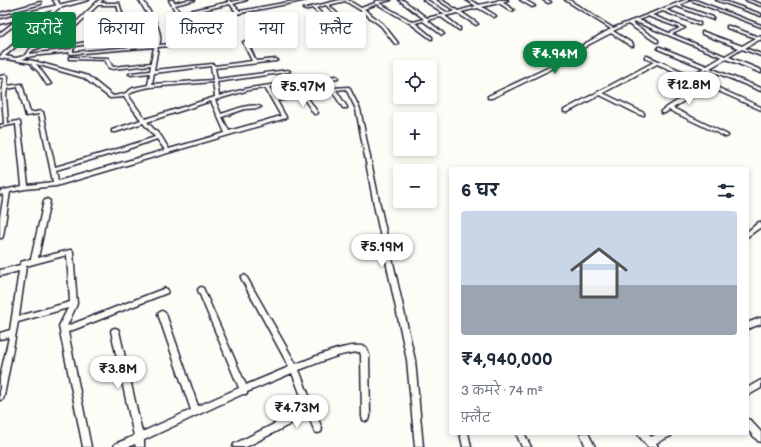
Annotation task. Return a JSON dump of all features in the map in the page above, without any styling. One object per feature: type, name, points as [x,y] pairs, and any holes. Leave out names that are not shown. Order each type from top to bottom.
[{"type":"street","points":[[55,0],[59,6]]},
{"type":"street","points":[[0,22],[82,0]]},
{"type":"street","points":[[76,24],[101,0]]},
{"type":"street","points":[[142,0],[148,12]]},
{"type":"street","points":[[177,12],[172,2],[193,0]]},
{"type":"street","points":[[186,12],[230,1],[245,0]]},
{"type":"street","points":[[230,1],[239,13],[305,0]]},
{"type":"street","points":[[305,9],[345,0],[361,9],[382,25],[396,43]]},
{"type":"street","points":[[373,0],[412,23],[431,38]]},
{"type":"street","points":[[361,9],[377,2],[389,0]]},
{"type":"street","points":[[401,0],[442,34]]},
{"type":"street","points":[[425,0],[446,14]]},
{"type":"street","points":[[440,0],[476,24]]},
{"type":"street","points":[[468,0],[494,16]]},
{"type":"street","points":[[412,23],[506,0]]},
{"type":"street","points":[[522,0],[533,6]]},
{"type":"street","points":[[545,0],[549,2]]},
{"type":"street","points":[[567,0],[632,45]]},
{"type":"street","points":[[490,97],[557,65],[587,44],[612,30],[651,16],[688,0]]},
{"type":"street","points":[[692,0],[761,26]]},
{"type":"street","points":[[718,0],[761,15]]},
{"type":"street","points":[[747,0],[761,4]]},
{"type":"street","points":[[0,14],[39,1],[44,10]]},
{"type":"street","points":[[497,1],[512,10]]},
{"type":"street","points":[[97,4],[118,4],[120,12]]},
{"type":"street","points":[[327,4],[334,12]]},
{"type":"street","points":[[677,5],[712,18]]},
{"type":"street","points":[[52,12],[59,6]]},
{"type":"street","points":[[313,7],[318,12]]},
{"type":"street","points":[[664,10],[699,24]]},
{"type":"street","points":[[441,15],[459,29]]},
{"type":"street","points":[[651,16],[683,28],[669,34]]},
{"type":"street","points":[[637,20],[761,72]]},
{"type":"street","points":[[629,24],[657,41]]},
{"type":"street","points":[[0,35],[12,25]]},
{"type":"street","points":[[728,27],[760,38]]},
{"type":"street","points":[[703,33],[761,55]]},
{"type":"street","points":[[691,77],[760,38]]},
{"type":"street","points":[[1,57],[12,48]]},
{"type":"street","points":[[25,57],[35,48]]},
{"type":"street","points":[[17,59],[73,48],[71,53],[132,48]]},
{"type":"street","points":[[150,86],[156,48]]},
{"type":"street","points":[[248,48],[254,62]]},
{"type":"street","points":[[659,48],[761,90]]},
{"type":"street","points":[[1,57],[32,62],[86,77],[112,97],[125,95],[135,89],[150,86],[214,81],[288,71]]},
{"type":"street","points":[[646,57],[761,109]]},
{"type":"street","points":[[70,58],[105,59],[108,60],[110,67],[113,68],[153,64]]},
{"type":"street","points":[[131,74],[276,60]]},
{"type":"street","points":[[32,62],[49,84]]},
{"type":"street","points":[[566,111],[657,62]]},
{"type":"street","points":[[213,67],[215,100],[227,132]]},
{"type":"street","points":[[0,77],[6,76],[6,125]]},
{"type":"street","points":[[114,131],[249,89],[336,77]]},
{"type":"street","points":[[5,88],[20,85],[28,115],[41,112],[56,184]]},
{"type":"street","points":[[663,112],[706,85]]},
{"type":"street","points":[[0,193],[25,187],[56,184],[227,132],[284,117],[267,87]]},
{"type":"street","points":[[274,100],[333,89],[347,88],[358,109],[377,205],[411,360],[419,447]]},
{"type":"street","points":[[333,89],[345,107]]},
{"type":"street","points":[[600,93],[642,114]]},
{"type":"street","points":[[125,95],[144,121],[159,137],[168,151]]},
{"type":"street","points":[[304,95],[316,113]]},
{"type":"street","points":[[220,116],[245,108],[259,107]]},
{"type":"street","points":[[669,108],[726,136]]},
{"type":"street","points":[[0,126],[18,122],[25,187]]},
{"type":"street","points":[[53,169],[117,151],[159,137]]},
{"type":"street","points":[[0,236],[7,191]]},
{"type":"street","points":[[34,261],[47,201]]},
{"type":"street","points":[[749,233],[761,224]]},
{"type":"street","points":[[0,396],[13,332],[23,264],[70,252],[74,304],[63,326],[87,447]]},
{"type":"street","points":[[0,273],[23,268]]},
{"type":"street","points":[[244,278],[294,368],[318,428]]},
{"type":"street","points":[[201,290],[244,391]]},
{"type":"street","points":[[64,330],[165,291]]},
{"type":"street","points":[[14,320],[74,304]]},
{"type":"street","points":[[162,314],[196,412]]},
{"type":"street","points":[[749,325],[760,321]]},
{"type":"street","points":[[115,331],[140,447]]},
{"type":"street","points":[[0,336],[13,332]]},
{"type":"street","points":[[118,447],[294,368],[358,347],[363,350],[365,355],[366,417]]},
{"type":"street","points":[[749,391],[761,384]]},
{"type":"street","points":[[237,447],[310,410]]},
{"type":"street","points":[[749,425],[761,438]]},
{"type":"street","points":[[464,435],[467,447]]},
{"type":"street","points":[[521,435],[527,447]]},
{"type":"street","points":[[585,435],[591,447]]},
{"type":"street","points":[[644,435],[652,445],[665,435]]}]
